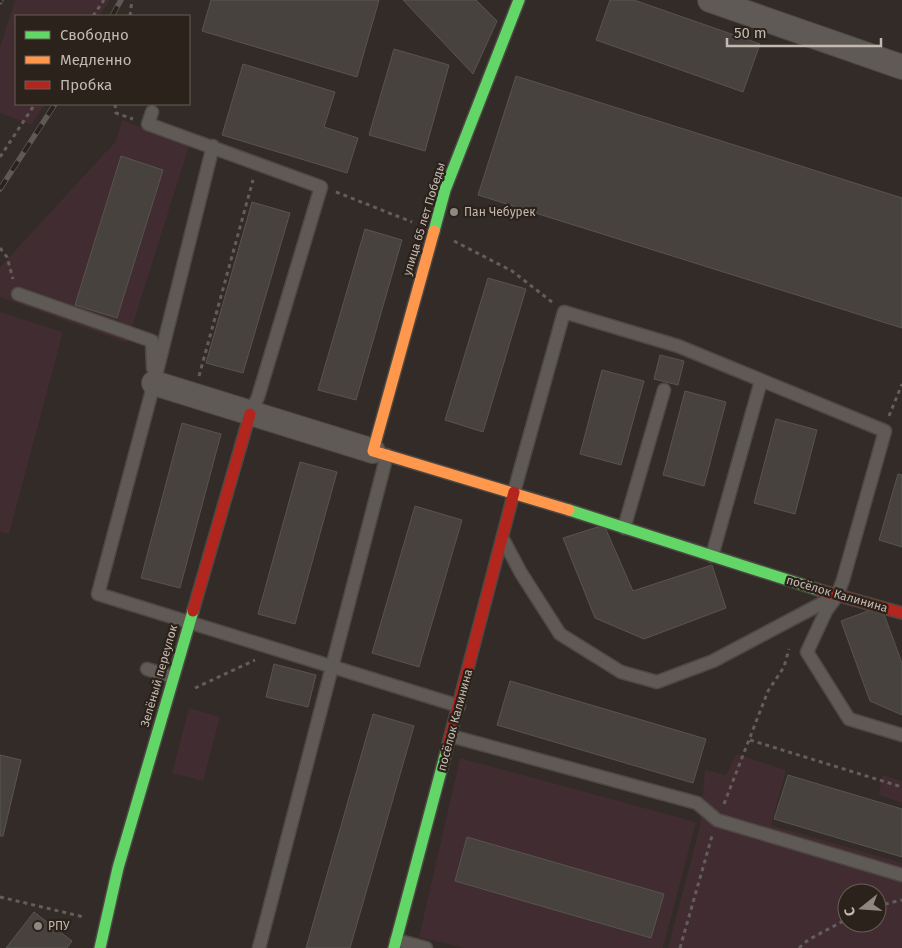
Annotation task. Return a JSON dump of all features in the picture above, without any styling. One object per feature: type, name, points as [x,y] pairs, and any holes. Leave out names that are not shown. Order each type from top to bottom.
[{"type":"street","name":"улица 65 лет Победы","points":[[380,453],[445,190],[519,0]]},
{"type":"street","points":[[710,0],[902,67]]},
{"type":"street","name":"посёлок Калинина","points":[[154,383],[250,414],[514,492],[837,596],[902,613]]},
{"type":"street","name":"Зелёный переулок","points":[[100,948],[104,923],[173,677],[250,414]]},
{"type":"street","name":"посёлок Калинина","points":[[395,944],[514,492]]},
{"type":"lane","points":[[150,118],[213,146],[321,187],[258,396],[250,414]]},
{"type":"lane","points":[[213,146],[154,383],[98,594],[459,706]]},
{"type":"lane","points":[[18,294],[152,341],[154,383]]},
{"type":"lane","points":[[514,492],[564,312],[678,346],[885,431],[837,596],[826,611],[808,652],[849,719],[902,734]]},
{"type":"lane","points":[[712,556],[761,381]]},
{"type":"lane","points":[[624,528],[664,390]]},
{"type":"lane","points":[[259,948],[332,668],[380,453]]},
{"type":"lane","points":[[502,538],[521,573],[560,634],[621,672],[657,682],[713,661],[837,596]]},
{"type":"lane","points":[[147,669],[173,677]]},
{"type":"lane","points":[[451,736],[697,804],[717,820],[902,875]]},
{"type":"lane","points":[[395,944],[426,948]]},
{"type":"path","points":[[94,15],[104,0]]},
{"type":"path","points":[[130,15],[132,0]]},
{"type":"path","points":[[0,157],[35,105]]},
{"type":"path","points":[[115,105],[116,113],[150,118]]},
{"type":"path","points":[[194,396],[258,162]]},
{"type":"path","points":[[321,187],[434,230],[512,270],[564,312]]},
{"type":"path","points":[[0,248],[8,257],[18,294]]},
{"type":"path","points":[[895,396],[902,384]]},
{"type":"path","points":[[680,948],[717,820],[768,691],[784,667],[791,644]]},
{"type":"path","points":[[166,702],[276,650]]},
{"type":"path","points":[[750,740],[902,787]]},
{"type":"path","points":[[0,896],[104,923]]},
{"type":"path","points":[[887,904],[902,900]]},
{"type":"path","points":[[799,948],[808,940],[837,924]]},
{"type":"shaded area","points":[[15,0],[110,0],[100,15],[15,15],[15,105],[44,105],[31,125],[0,113],[0,47]]},
{"type":"shaded area","points":[[122,120],[189,146],[127,343],[0,297],[0,267],[116,141]]},
{"type":"shaded area","points":[[0,312],[63,332],[9,534],[0,532]]},
{"type":"shaded area","points":[[189,708],[220,717],[203,781],[172,773]]},
{"type":"shaded area","points":[[736,754],[786,770],[771,825],[902,863],[902,948],[668,948],[700,826],[705,770],[726,775]]},
{"type":"shaded area","points":[[460,758],[696,822],[663,948],[464,948],[419,937]],"holes":[[[467,838],[664,894],[651,937],[455,881]]]},
{"type":"shaded area","points":[[882,775],[902,781],[902,803],[879,795]]},
{"type":"building","points":[[211,0],[379,0],[357,77],[202,31]]},
{"type":"building","points":[[403,0],[476,0],[497,21],[473,74]]},
{"type":"building","points":[[610,0],[634,0],[760,44],[743,92],[596,40]]},
{"type":"building","points":[[394,49],[449,65],[425,151],[369,135]]},
{"type":"building","points":[[243,64],[335,92],[324,127],[358,138],[347,173],[222,135]]},
{"type":"building","points":[[516,76],[902,198],[902,328],[478,195]]},
{"type":"building","points":[[121,156],[163,170],[117,318],[75,305]]},
{"type":"building","points":[[252,202],[290,213],[243,373],[206,363]]},
{"type":"building","points":[[365,229],[402,240],[356,400],[318,390]]},
{"type":"building","points":[[488,278],[526,289],[483,432],[445,420]]},
{"type":"building","points":[[660,355],[684,361],[678,385],[654,379]]},
{"type":"building","points":[[602,370],[644,381],[621,465],[580,454]]},
{"type":"building","points":[[685,391],[726,402],[704,486],[663,475]]},
{"type":"building","points":[[776,419],[817,430],[795,514],[754,503]]},
{"type":"building","points":[[182,423],[221,434],[180,588],[141,578]]},
{"type":"building","points":[[300,462],[337,472],[295,624],[258,614]]},
{"type":"building","points":[[898,474],[902,475],[902,547],[879,540]]},
{"type":"building","points":[[415,506],[462,520],[419,667],[372,653]]},
{"type":"building","points":[[604,525],[633,591],[712,565],[726,608],[644,639],[595,618],[563,538]]},
{"type":"building","points":[[881,606],[902,663],[902,715],[870,701],[841,621]]},
{"type":"building","points":[[274,664],[316,675],[308,707],[266,697]]},
{"type":"building","points":[[510,681],[706,739],[693,783],[497,725]]},
{"type":"building","points":[[373,714],[414,726],[350,948],[306,948]]},
{"type":"building","points":[[0,755],[21,760],[3,836],[0,836]]},
{"type":"building","points":[[788,775],[902,809],[902,857],[774,819]]},
{"type":"building","points":[[467,837],[664,894],[651,938],[455,881]]},
{"type":"building","name":"РПУ","points":[[34,912],[72,941],[67,948],[6,948]]},
{"type":"railway","points":[[113,15],[121,0]]},
{"type":"railway","points":[[0,189],[54,105]]},
{"type":"traffic: fast","points":[[434,231],[445,190],[519,0]]},
{"type":"traffic: fast","points":[[569,510],[819,590]]},
{"type":"traffic: fast","points":[[100,948],[118,868],[193,611]]},
{"type":"traffic: fast","points":[[394,948],[446,752]]},
{"type":"traffic: slow","points":[[434,231],[373,451],[569,510]]},
{"type":"traffic: jam","points":[[193,611],[250,414]]},
{"type":"traffic: jam","points":[[446,752],[514,492]]},
{"type":"traffic: jam","points":[[819,590],[902,613]]},
{"type":"place","name":"Пан Чебурек","points":[[454,212]]},
{"type":"place","name":"РПУ","points":[[38,926]]}]
